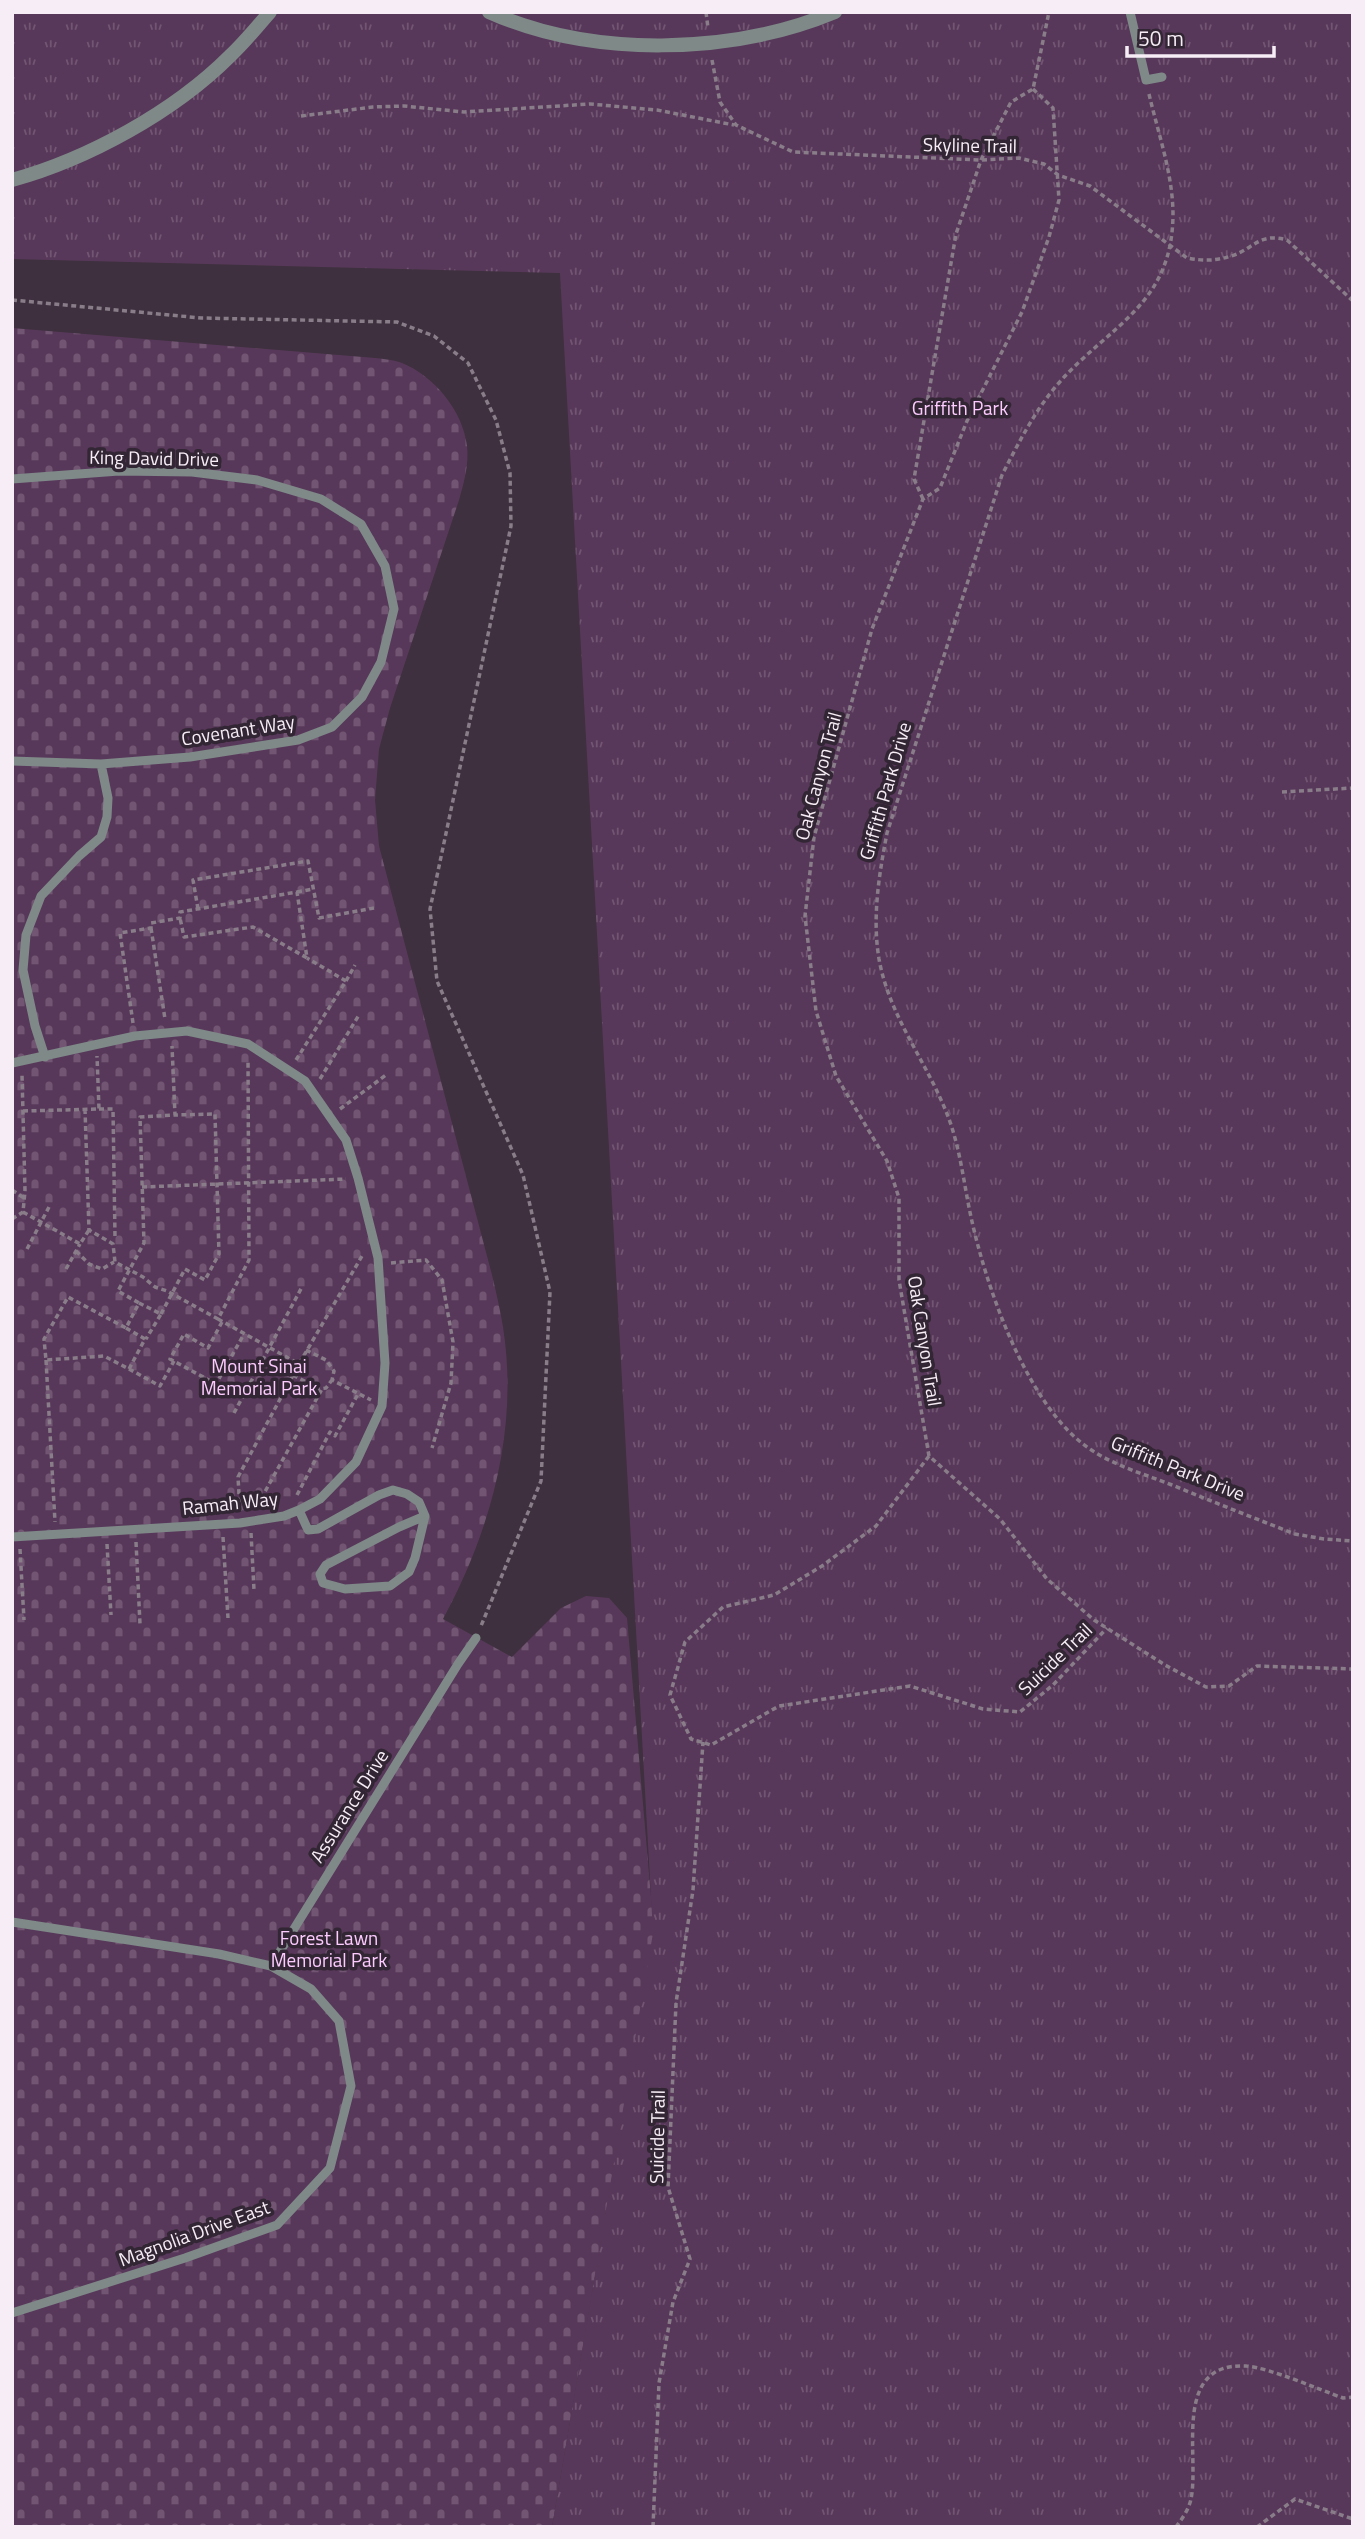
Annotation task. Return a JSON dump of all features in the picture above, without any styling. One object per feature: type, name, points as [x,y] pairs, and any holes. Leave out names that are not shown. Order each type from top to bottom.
[{"type":"street","points":[[12,180],[81,156],[129,132],[179,98],[230,57],[270,12]]},
{"type":"street","points":[[489,12],[517,25],[607,43],[686,45],[762,34],[835,12]]},
{"type":"lane","points":[[1130,12],[1146,80],[1162,77]]},
{"type":"lane","name":"King David Drive","points":[[12,479],[119,471],[192,472],[257,480],[321,499],[361,524],[385,566],[394,609]]},
{"type":"lane","name":"Covenant Way","points":[[12,761],[101,764],[204,755],[298,740],[332,727],[362,696],[381,662],[394,609]]},
{"type":"lane","points":[[45,1057],[34,1026],[23,970],[26,935],[41,896],[101,837],[107,817],[108,798],[101,764]]},
{"type":"lane","points":[[17,1063],[97,1043],[187,1031],[248,1044]]},
{"type":"lane","name":"Ramah Way","points":[[16,1537],[222,1524],[284,1516],[320,1499],[356,1462],[382,1406],[384,1363],[379,1264],[358,1178],[346,1140],[305,1081],[248,1044]]},
{"type":"lane","points":[[299,1510],[308,1530],[318,1529],[393,1490],[407,1494],[419,1502],[425,1516],[409,1572],[390,1586],[345,1589],[323,1583],[320,1574],[326,1566],[425,1516]]},
{"type":"lane","name":"Assurance Drive","points":[[271,1966],[457,1664],[477,1638]]},
{"type":"lane","name":"Magnolia Drive East","points":[[12,1922],[219,1954],[271,1966],[310,1989],[339,2021],[351,2086],[330,2168],[277,2225],[185,2258],[12,2313]]},
{"type":"path","points":[[706,12],[713,72],[720,102],[736,125]]},
{"type":"path","points":[[923,499],[914,479],[956,234],[981,160],[1011,102],[1033,89],[1049,12]]},
{"type":"path","name":"Griffith Park Drive","points":[[1146,80],[1171,188],[1173,215],[1170,246],[1162,271],[1138,310],[1057,385],[1021,437],[1002,475],[887,833],[877,887],[879,960],[892,1007],[946,1110],[959,1148],[971,1218],[988,1280],[1007,1332],[1044,1400],[1060,1423],[1100,1457],[1295,1534],[1353,1541]]},
{"type":"path","name":"Oak Canyon Trail","points":[[929,1456],[899,1280],[899,1198],[887,1161],[836,1076],[816,1011],[805,916],[814,837],[872,629],[923,499],[940,488],[967,421],[1022,312],[1056,212],[1059,200],[1052,108],[1033,89]]},
{"type":"path","name":"Skyline Trail","points":[[301,116],[373,107],[404,106],[464,112],[590,104],[657,110],[736,125],[793,152],[981,160],[1019,158],[1044,164],[1058,175],[1090,186],[1187,258],[1207,261],[1233,256],[1261,239],[1273,236],[1287,240],[1353,300]]},
{"type":"path","points":[[12,300],[201,318],[397,323],[434,336],[468,363],[496,420],[510,472],[511,526],[430,909],[437,981],[523,1175],[550,1292],[541,1481],[477,1638]]},
{"type":"path","points":[[1282,792],[1353,788]]},
{"type":"path","points":[[198,909],[193,880],[308,861],[319,918],[374,908]]},
{"type":"path","points":[[313,890],[180,912],[184,937],[253,927],[346,981]]},
{"type":"path","points":[[297,892],[307,958]]},
{"type":"path","points":[[175,1115],[170,1033],[150,923],[180,918]]},
{"type":"path","points":[[135,1036],[120,933],[151,928]]},
{"type":"path","points":[[289,1070],[355,965]]},
{"type":"path","points":[[312,1091],[359,1015]]},
{"type":"path","points":[[97,1043],[99,1109]]},
{"type":"path","points":[[244,1334],[216,1384],[170,1359],[184,1334],[208,1348],[249,1260],[248,1044]]},
{"type":"path","points":[[17,1063],[23,1111],[23,1212]]},
{"type":"path","points":[[330,1117],[386,1075]]},
{"type":"path","points":[[23,1111],[113,1108],[116,1237]]},
{"type":"path","points":[[66,1269],[89,1230],[85,1109]]},
{"type":"path","points":[[129,1369],[161,1314],[185,1269],[205,1280],[219,1254],[215,1114],[139,1116],[144,1243],[118,1291],[161,1314]]},
{"type":"path","points":[[142,1188],[358,1178]]},
{"type":"path","points":[[12,1190],[24,1198]]},
{"type":"path","points":[[27,1249],[49,1207]]},
{"type":"path","points":[[23,1212],[80,1244]]},
{"type":"path","points":[[12,1219],[23,1212]]},
{"type":"path","points":[[89,1230],[113,1244],[115,1262]]},
{"type":"path","points":[[254,1590],[238,1477],[306,1350],[373,1237]]},
{"type":"path","points":[[76,1251],[89,1264],[102,1269],[115,1262]]},
{"type":"path","points":[[379,1264],[426,1261],[442,1280],[453,1342],[452,1383],[432,1448]]},
{"type":"path","points":[[115,1262],[155,1287],[299,1364]]},
{"type":"path","points":[[234,1413],[302,1287]]},
{"type":"path","points":[[55,1534],[44,1339],[68,1297],[145,1339]]},
{"type":"path","points":[[126,1328],[139,1303]]},
{"type":"path","points":[[245,1522],[322,1389],[332,1380],[334,1371],[326,1360],[306,1350]]},
{"type":"path","points":[[46,1360],[104,1356],[160,1386],[174,1361]]},
{"type":"path","points":[[293,1375],[322,1389]]},
{"type":"path","points":[[332,1380],[382,1406]]},
{"type":"path","points":[[299,1510],[297,1495],[330,1433],[335,1436],[358,1394]]},
{"type":"path","points":[[704,1742],[691,1739],[670,1695],[685,1642],[723,1607],[774,1595],[822,1566],[876,1526],[929,1456],[1000,1519],[1047,1579],[1107,1628],[1206,1687],[1229,1686],[1257,1667],[1353,1669]]},
{"type":"path","points":[[222,1524],[228,1618]]},
{"type":"path","points":[[136,1529],[140,1623]]},
{"type":"path","points":[[107,1531],[111,1615]]},
{"type":"path","points":[[16,1537],[24,1620]]},
{"type":"path","name":"Suicide Trail","points":[[653,2527],[659,2383],[673,2302],[690,2259],[668,2187],[676,2003],[693,1890],[704,1742],[711,1745],[779,1706],[910,1686],[983,1709],[1020,1712],[1053,1685],[1107,1628]]},
{"type":"path","points":[[1176,2527],[1190,2501],[1193,2477],[1192,2419],[1197,2394],[1208,2378],[1226,2368],[1248,2366],[1343,2398],[1353,2398]]},
{"type":"path","points":[[1257,2527],[1295,2499],[1353,2519]]},
{"type":"green space","name":"Griffith Park","points":[[12,12],[1353,12],[1353,2527],[552,2527],[653,1933],[560,273],[12,259]]},
{"type":"green space","points":[[12,328],[396,361],[414,369],[436,386],[453,408],[464,433],[467,467],[464,480],[390,708],[379,749],[375,800],[379,846],[492,1275],[503,1327],[507,1365],[504,1441],[497,1478],[475,1550],[443,1619],[512,1657],[561,1608],[586,1596],[609,1598],[627,1618],[654,1932],[552,2527],[12,2527]]},
{"type":"park label","name":"Mount Sinai Memorial Park","points":[[259,1377]]},
{"type":"park label","name":"Forest Lawn Memorial Park","points":[[329,1949]]}]
